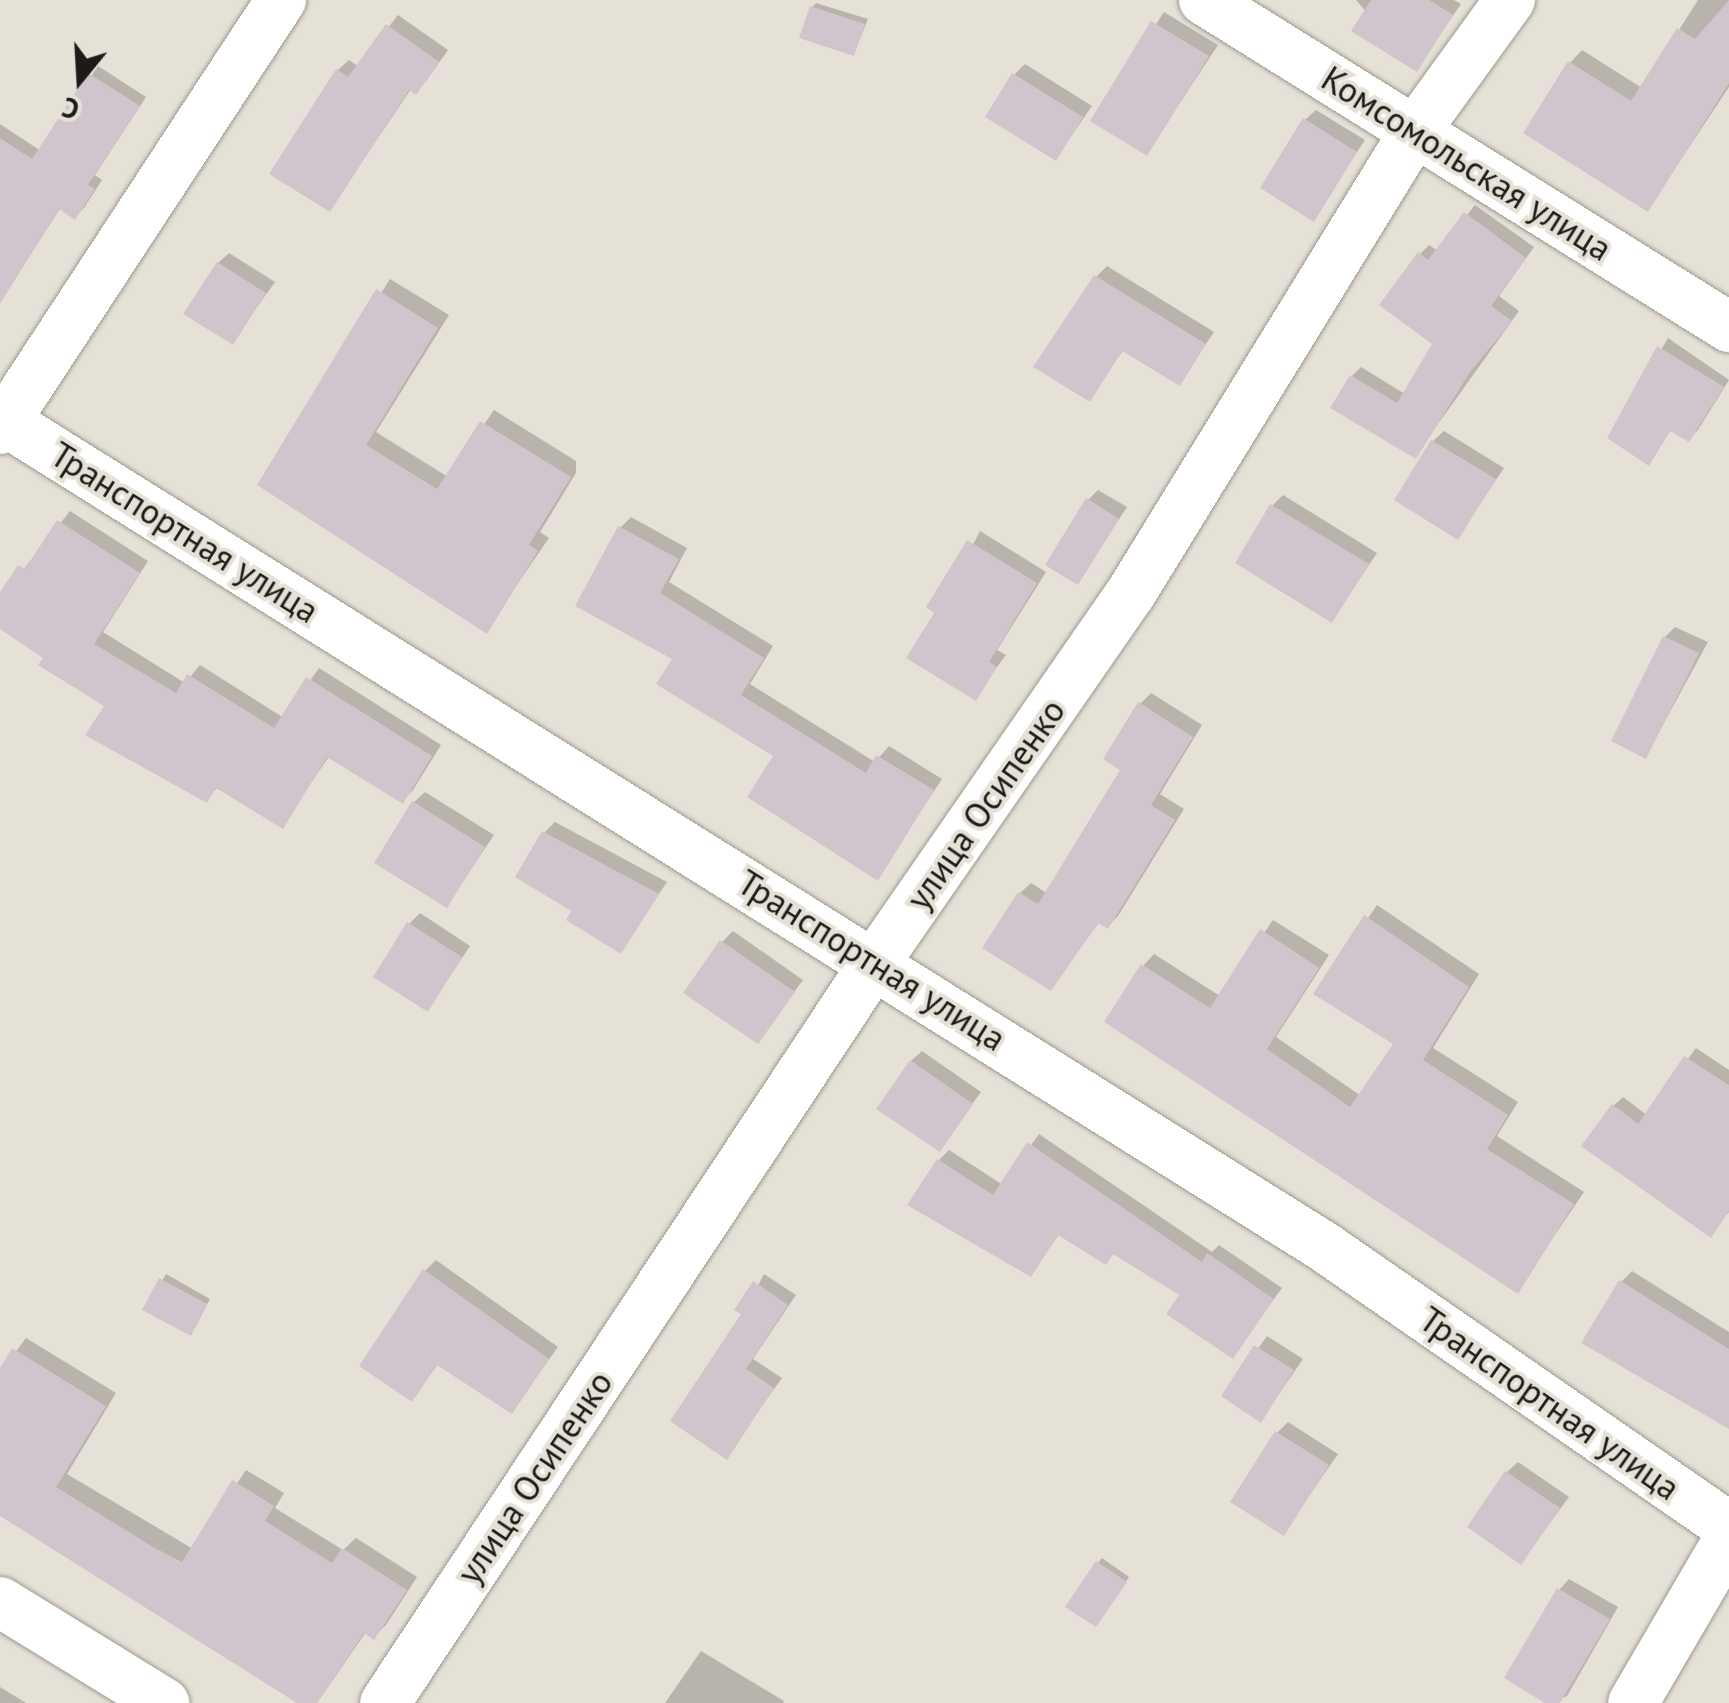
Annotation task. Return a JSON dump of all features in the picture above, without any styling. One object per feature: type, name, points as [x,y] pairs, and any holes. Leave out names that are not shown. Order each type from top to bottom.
[{"type":"street","points":[[2,422],[281,0]]},
{"type":"street","name":"Комсомольская улица","points":[[1204,0],[1729,327]]},
{"type":"street","name":"улица Осипенко","points":[[385,1703],[876,961],[1131,593],[1415,130],[1510,0]]},
{"type":"street","name":"Транспортная улица","points":[[2,422],[876,961],[1323,1246],[1729,1527]]},
{"type":"street","points":[[1632,1703],[1729,1539]]},
{"type":"street","points":[[0,1602],[164,1703]]},
{"type":"building","points":[[1371,0],[1429,0],[1453,15],[1417,72],[1351,31]]},
{"type":"building","points":[[1729,0],[1729,83],[1648,212],[1523,133],[1568,61],[1631,101],[1677,28],[1695,39]]},
{"type":"building","points":[[810,6],[865,24],[854,56],[799,38]]},
{"type":"building","points":[[1151,21],[1209,56],[1147,156],[1090,121]]},
{"type":"building","points":[[386,24],[439,62],[416,95],[409,90],[330,212],[269,174],[336,69],[348,77]]},
{"type":"building","points":[[88,73],[140,106],[88,185],[95,189],[75,220],[59,209],[0,304],[0,138],[32,159]]},
{"type":"building","points":[[1012,73],[1083,117],[1056,161],[985,117]]},
{"type":"building","points":[[1303,118],[1357,152],[1314,222],[1260,188]]},
{"type":"building","points":[[1464,212],[1526,258],[1491,306],[1512,321],[1470,372],[1416,459],[1330,408],[1350,375],[1397,403],[1432,344],[1379,305],[1418,252],[1428,260]]},
{"type":"building","points":[[217,262],[266,293],[233,345],[183,314]]},
{"type":"building","points":[[1094,275],[1206,344],[1180,386],[1122,351],[1090,402],[1033,367]]},
{"type":"building","points":[[376,289],[438,328],[366,445],[437,489],[480,421],[571,477],[529,545],[538,551],[487,634],[257,485]]},
{"type":"building","points":[[1657,346],[1724,387],[1689,442],[1670,431],[1649,466],[1607,438]]},
{"type":"building","points":[[1431,440],[1496,479],[1458,540],[1394,500]]},
{"type":"building","points":[[1086,498],[1119,519],[1078,585],[1045,565]]},
{"type":"building","points":[[1270,504],[1369,564],[1332,623],[1235,563]]},
{"type":"building","points":[[57,520],[140,573],[94,644],[176,693],[187,674],[274,728],[306,677],[432,756],[403,804],[327,757],[283,829],[216,788],[207,803],[85,735],[104,706],[38,665],[43,658],[0,629],[0,592],[18,565],[25,569]]},
{"type":"building","points":[[618,526],[679,559],[660,593],[764,658],[741,695],[866,773],[876,755],[934,790],[878,881],[747,797],[773,756],[656,684],[672,659],[575,606]]},
{"type":"building","points":[[967,540],[1037,583],[989,662],[997,667],[976,701],[906,658],[934,613],[926,607]]},
{"type":"building","points":[[1663,636],[1699,653],[1646,759],[1611,741]]},
{"type":"building","points":[[1138,702],[1193,737],[1151,805],[1175,820],[1108,929],[1098,923],[1051,991],[982,948],[1018,892],[1038,904],[1120,770],[1103,759]]},
{"type":"building","points":[[412,801],[485,847],[447,908],[374,863]]},
{"type":"building","points":[[542,831],[659,894],[621,954],[566,920],[571,911],[515,877]]},
{"type":"building","points":[[1364,915],[1469,987],[1423,1060],[1508,1115],[1487,1149],[1574,1204],[1518,1294],[1104,1022],[1141,964],[1210,1008],[1260,929],[1319,968],[1267,1049],[1350,1107],[1393,1044],[1313,994]]},
{"type":"building","points":[[407,922],[462,957],[428,1012],[373,977]]},
{"type":"building","points":[[720,940],[795,992],[758,1044],[683,993]]},
{"type":"building","points":[[1684,1056],[1729,1085],[1729,1211],[1711,1238],[1581,1146],[1612,1104],[1638,1124]]},
{"type":"building","points":[[910,1060],[973,1104],[940,1152],[876,1109]]},
{"type":"building","points":[[1027,1142],[1202,1262],[1207,1253],[1274,1299],[1233,1359],[1166,1314],[1179,1295],[1113,1254],[1106,1265],[1058,1235],[1031,1277],[907,1205],[937,1159],[993,1195]]},
{"type":"building","points":[[423,1269],[549,1359],[512,1414],[437,1365],[412,1402],[359,1366]]},
{"type":"building","points":[[159,1278],[207,1304],[191,1336],[142,1310]]},
{"type":"building","points":[[1619,1280],[1729,1349],[1729,1429],[1581,1343]]},
{"type":"building","points":[[753,1281],[788,1305],[746,1369],[774,1388],[727,1460],[670,1421],[741,1314],[734,1310]]},
{"type":"building","points":[[1254,1345],[1294,1370],[1261,1423],[1221,1396]]},
{"type":"building","points":[[12,1348],[106,1406],[56,1487],[153,1547],[182,1562],[232,1480],[274,1506],[265,1521],[332,1563],[342,1548],[407,1590],[374,1640],[364,1633],[317,1703],[297,1703],[0,1516],[0,1368]]},
{"type":"building","points":[[1275,1431],[1329,1465],[1284,1536],[1230,1502]]},
{"type":"building","points":[[1505,1471],[1560,1508],[1521,1565],[1467,1527]]},
{"type":"building","points":[[1096,1561],[1127,1582],[1096,1627],[1065,1607]]},
{"type":"building","points":[[1557,1588],[1610,1619],[1560,1703],[1545,1703],[1504,1678]]}]
